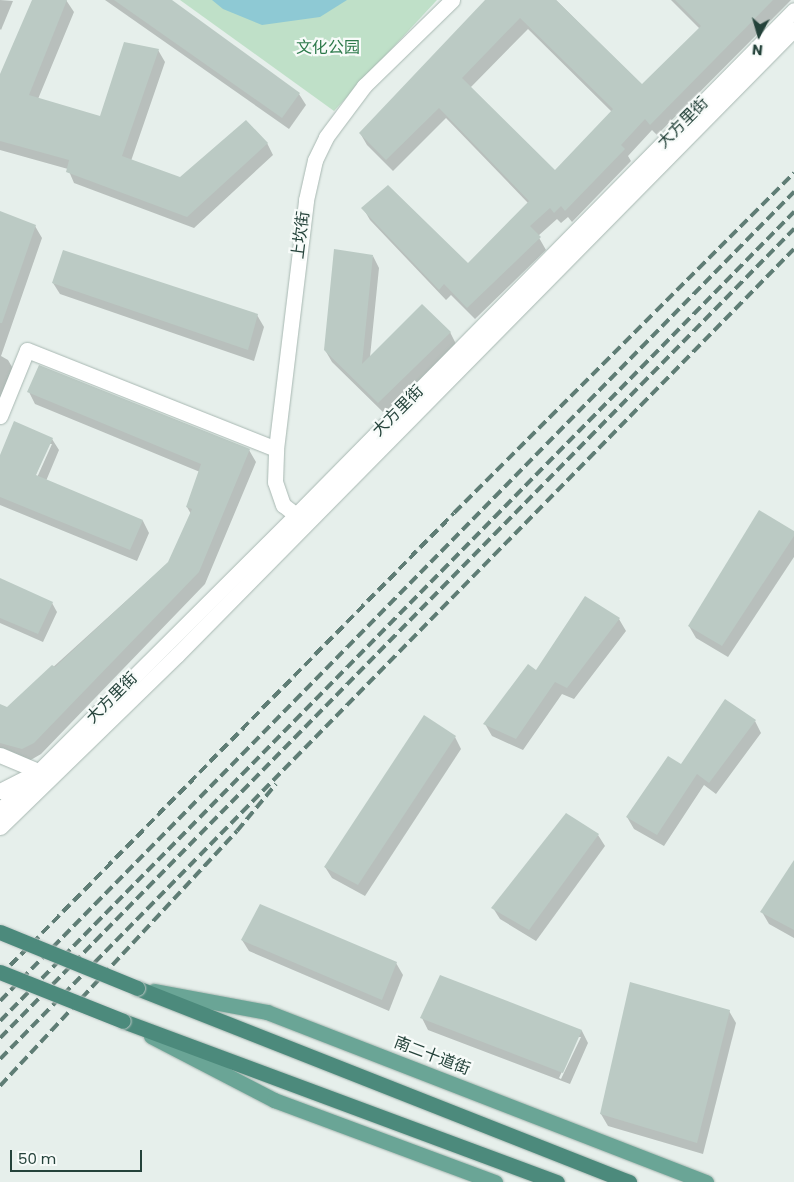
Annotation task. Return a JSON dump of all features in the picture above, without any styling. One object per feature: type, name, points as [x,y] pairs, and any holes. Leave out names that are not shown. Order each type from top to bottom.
[{"type":"highway","points":[[0,932],[629,1182]]},
{"type":"highway","points":[[0,972],[123,1021],[557,1182]]},
{"type":"main road","name":"上坎街","points":[[296,515],[283,505],[275,482],[276,449],[306,200],[315,160],[326,137],[364,86],[452,0]]},
{"type":"main road","name":"大方里街","points":[[0,810],[296,515],[794,10]]},
{"type":"main road","name":"大方里街","points":[[0,827],[177,656],[794,29]]},
{"type":"main road","points":[[0,416],[27,350],[276,449]]},
{"type":"main road","points":[[0,755],[38,771]]},
{"type":"main road","points":[[0,791],[38,771]]},
{"type":"main road","name":"南二十道街","points":[[137,988],[267,1012],[706,1182]]},
{"type":"main road","points":[[123,1021],[274,1100],[496,1182]]},
{"type":"green space","name":"文化公园","points":[[180,0],[437,0],[334,111]]},
{"type":"water","points":[[212,0],[347,0],[320,17],[262,25],[223,9]]},
{"type":"building","points":[[32,0],[67,0],[29,95],[100,116],[124,42],[159,49],[122,156],[180,177],[246,120],[268,143],[187,217],[66,172],[69,160],[0,141],[0,74]]},
{"type":"building","points":[[114,0],[172,0],[300,93],[282,118]]},
{"type":"building","points":[[485,0],[556,0],[642,84],[701,26],[675,0],[773,0],[650,125],[645,119],[621,145],[625,149],[565,211],[561,206],[554,213],[550,208],[530,226],[541,237],[467,308],[444,284],[439,290],[361,208],[388,185],[468,263],[529,201],[439,108],[386,160],[359,133]],"holes":[[[520,18],[613,109],[555,170],[462,78]]]},
{"type":"building","points":[[0,211],[36,225],[2,323],[0,323]]},
{"type":"building","points":[[334,249],[373,255],[362,364],[422,304],[451,332],[378,403],[324,350]]},
{"type":"building","points":[[63,250],[258,314],[248,350],[52,283]]},
{"type":"building","points":[[39,365],[250,449],[199,572],[34,743],[22,749],[0,743],[0,704],[7,707],[52,665],[55,667],[168,562],[192,509],[186,507],[201,464],[27,392]]},
{"type":"building","points":[[14,421],[53,438],[36,475],[143,520],[130,550],[0,497],[0,455]]},
{"type":"building","points":[[759,510],[794,531],[794,536],[722,646],[688,626]]},
{"type":"building","points":[[0,578],[53,602],[38,634],[0,618]]},
{"type":"building","points":[[585,596],[620,618],[567,688],[555,682],[516,739],[483,724],[528,664],[536,670]]},
{"type":"building","points":[[725,699],[756,720],[709,783],[697,774],[657,835],[626,817],[668,756],[681,764]]},
{"type":"building","points":[[424,715],[456,736],[358,885],[324,867]]},
{"type":"building","points":[[566,813],[599,834],[529,930],[491,908]]},
{"type":"building","points":[[794,860],[794,930],[760,912]]},
{"type":"building","points":[[260,904],[397,962],[382,1000],[241,940]]},
{"type":"building","points":[[440,975],[582,1030],[563,1073],[420,1018]]},
{"type":"building","points":[[630,982],[730,1010],[697,1143],[600,1114]]},
{"type":"railway","points":[[0,976],[454,513],[794,173]]},
{"type":"railway","points":[[0,1001],[794,192]]},
{"type":"railway","points":[[0,1021],[794,212]]},
{"type":"railway","points":[[0,1038],[794,229]]},
{"type":"railway","points":[[0,1059],[794,249]]},
{"type":"railway","points":[[0,1086],[237,831],[276,784]]}]
